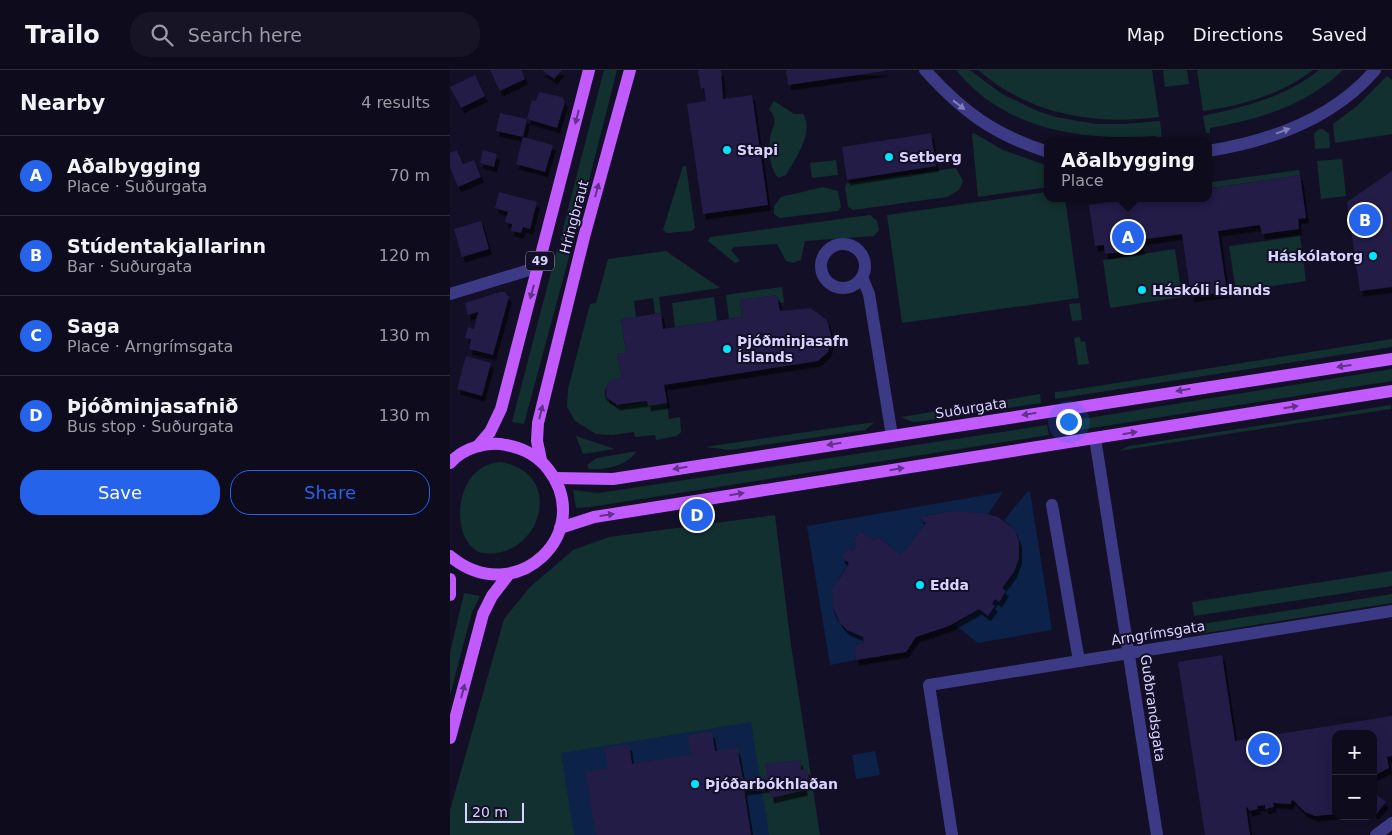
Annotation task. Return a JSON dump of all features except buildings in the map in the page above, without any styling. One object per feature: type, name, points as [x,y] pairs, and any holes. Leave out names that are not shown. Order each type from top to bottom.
[{"type":"main road","name":"Hringbraut","points":[[478,446],[490,432],[501,409],[589,70]]},
{"type":"main road","name":"Hringbraut","points":[[541,460],[538,424],[584,237],[630,70]]},
{"type":"main road","name":"Suðurgata","points":[[555,478],[613,479],[1392,359]]},
{"type":"main road","points":[[560,528],[594,517],[1392,391]]},
{"type":"main road","name":"49","points":[[450,463],[465,451],[478,446],[499,443],[516,446],[541,460],[555,478],[562,502],[560,528],[552,546],[537,562],[523,570],[509,574],[490,575],[475,572],[450,556]]},
{"type":"main road","points":[[450,738],[483,614],[492,596],[509,574]]},
{"type":"main road","points":[[450,579],[450,595]]},
{"type":"street","points":[[925,70],[951,99],[985,125],[1027,145],[1044,151]]},
{"type":"street","points":[[1212,150],[1257,141],[1299,126],[1330,111],[1356,91],[1375,70]]},
{"type":"street","points":[[450,294],[539,267]]},
{"type":"street","points":[[862,277],[868,294],[892,436]]},
{"type":"street","name":"Guðbrandsgata","points":[[1095,438],[1157,835]]},
{"type":"street","points":[[1052,505],[1079,661]]},
{"type":"street","name":"Arngrímsgata","points":[[952,835],[929,685],[1392,611]]},
{"type":"street","points":[[1376,835],[1392,823]]},
{"type":"green space","points":[[604,70],[617,70],[573,243],[560,240]]},
{"type":"green space","points":[[956,70],[970,70],[1002,94],[1040,112],[1056,117],[1096,124],[1160,121],[1162,137],[1101,136],[1047,128],[1022,119],[998,107],[976,91]]},
{"type":"green space","points":[[978,70],[1152,70],[1159,117],[1110,120],[1086,118],[1063,113],[1040,107],[1018,97],[997,85]]},
{"type":"green space","points":[[1163,70],[1187,70],[1189,84],[1165,87]]},
{"type":"green space","points":[[1197,70],[1313,70],[1288,86],[1261,98],[1203,111]]},
{"type":"green space","points":[[1319,70],[1343,70],[1314,93],[1298,102],[1264,115],[1210,128],[1210,133],[1206,133],[1203,116],[1264,100],[1293,87]]},
{"type":"green space","points":[[1387,76],[1392,80],[1392,134],[1335,143],[1333,124],[1357,106]]},
{"type":"green space","points":[[774,101],[794,114],[803,114],[807,129],[802,145],[786,175],[778,178],[771,165],[769,149],[775,121],[769,109]]},
{"type":"green space","points":[[1319,129],[1323,129],[1329,134],[1330,148],[1315,149],[1314,134]]},
{"type":"green space","points":[[974,133],[1003,150],[1044,165],[1044,188],[978,197],[972,134]]},
{"type":"green space","points":[[1342,159],[1346,196],[1321,199],[1317,161]]},
{"type":"green space","points":[[836,160],[838,175],[812,178],[810,163]]},
{"type":"green space","points":[[683,166],[686,166],[695,228],[692,231],[667,233],[663,230]]},
{"type":"green space","points":[[956,168],[963,181],[959,190],[947,197],[853,210],[848,207],[845,187],[847,183]]},
{"type":"green space","points":[[1299,170],[1300,175],[1212,188],[1212,182]]},
{"type":"green space","points":[[823,187],[838,191],[841,207],[838,211],[780,218],[774,214],[774,206],[781,197]]},
{"type":"green space","points":[[1044,193],[1044,202],[1066,202],[1079,298],[902,323],[887,215]]},
{"type":"green space","points":[[870,215],[877,221],[879,230],[874,236],[805,241],[801,260],[793,263],[786,261],[777,244],[734,247],[731,250],[740,261],[735,263],[708,241],[710,237]]},
{"type":"green space","points":[[1300,236],[1306,281],[1236,291],[1229,246]]},
{"type":"green space","points":[[557,249],[570,253],[524,424],[512,422]]},
{"type":"green space","points":[[1175,249],[1182,297],[1110,308],[1103,260]]},
{"type":"green space","points":[[666,251],[720,288],[659,297],[661,313],[655,314],[653,298],[634,301],[636,317],[621,319],[626,353],[617,354],[622,377],[607,386],[605,395],[610,403],[616,405],[647,401],[648,406],[667,403],[669,419],[680,417],[681,432],[677,436],[656,440],[655,435],[635,437],[634,432],[612,435],[596,434],[575,421],[567,407],[568,389],[590,304],[596,303],[608,259]]},
{"type":"green space","points":[[782,287],[784,303],[779,303],[777,295],[740,300],[742,317],[729,319],[726,295]]},
{"type":"green space","points":[[714,297],[717,321],[675,327],[672,303]]},
{"type":"green space","points":[[1080,303],[1082,320],[1072,321],[1069,304]]},
{"type":"green space","points":[[1080,337],[1081,342],[1085,341],[1089,364],[1078,365],[1074,338]]},
{"type":"green space","points":[[1392,339],[1392,347],[1055,399],[1055,392]]},
{"type":"green space","points":[[1392,369],[1392,381],[1060,433],[1057,423]]},
{"type":"green space","points":[[1040,394],[1041,403],[924,421],[912,422],[901,417]]},
{"type":"green space","points":[[1391,405],[1391,409],[1118,451],[1129,446]]},
{"type":"green space","points":[[875,422],[865,430],[730,450],[705,447]]},
{"type":"green space","points":[[1047,425],[1049,435],[590,507],[576,508],[573,490],[598,493]]},
{"type":"green space","points":[[576,436],[615,449],[583,454]]},
{"type":"green space","points":[[637,451],[622,464],[616,466],[603,469],[589,469],[587,465],[597,458]]},
{"type":"green space","points":[[500,462],[521,469],[534,481],[539,497],[538,514],[532,530],[520,543],[503,552],[483,553],[472,548],[465,537],[461,523],[460,507],[464,491],[472,477],[484,467]]},
{"type":"green space","points":[[775,515],[790,638],[820,835],[450,835],[450,810],[504,619],[530,587],[573,550],[609,537]]},
{"type":"green space","points":[[1392,571],[1392,586],[1194,616],[1192,602]]},
{"type":"green space","points":[[464,593],[480,596],[472,612],[450,695],[450,653]]},
{"type":"green space","points":[[1392,594],[1392,603],[1199,634],[1192,632],[1189,626]]},
{"type":"water","points":[[1030,491],[1052,630],[978,643],[954,624],[979,609],[988,616],[995,606],[992,604],[995,599],[999,601],[1006,592],[1002,588],[1017,563],[1019,544],[1012,527],[1004,520],[1027,492]]},
{"type":"water","points":[[1003,492],[988,514],[952,511],[919,517],[926,523],[901,555],[878,537],[873,540],[860,531],[853,542],[857,545],[853,551],[848,548],[842,557],[849,563],[837,584],[833,606],[835,616],[841,624],[850,632],[863,637],[864,643],[854,645],[856,660],[830,665],[807,526]]},
{"type":"water","points":[[751,722],[769,835],[751,835],[738,748],[715,751],[712,732],[707,733],[707,731],[688,736],[691,755],[632,764],[629,745],[610,746],[610,748],[605,749],[608,768],[586,772],[596,835],[574,835],[561,753]]},
{"type":"water","points":[[875,751],[880,775],[856,779],[852,755]]},
{"type":"place","name":"Stapi","points":[[727,150]]},
{"type":"place","name":"Setberg","points":[[889,157]]},
{"type":"place","name":"Stúdentakjallarinn","points":[[1365,220]]},
{"type":"place","name":"Aðalbygging","points":[[1128,237]]},
{"type":"place","name":"Háskólatorg","points":[[1373,256]]},
{"type":"place","name":"Háskóli Íslands","points":[[1142,290]]},
{"type":"place","name":"Þjóðminjasafn Íslands","points":[[727,349]]},
{"type":"place","name":"Þjóðminjasafnið","points":[[697,515]]},
{"type":"place","name":"Edda","points":[[920,585]]},
{"type":"place","name":"Saga","points":[[1264,749]]},
{"type":"place","name":"Þjóðarbókhlaðan","points":[[695,784]]}]
